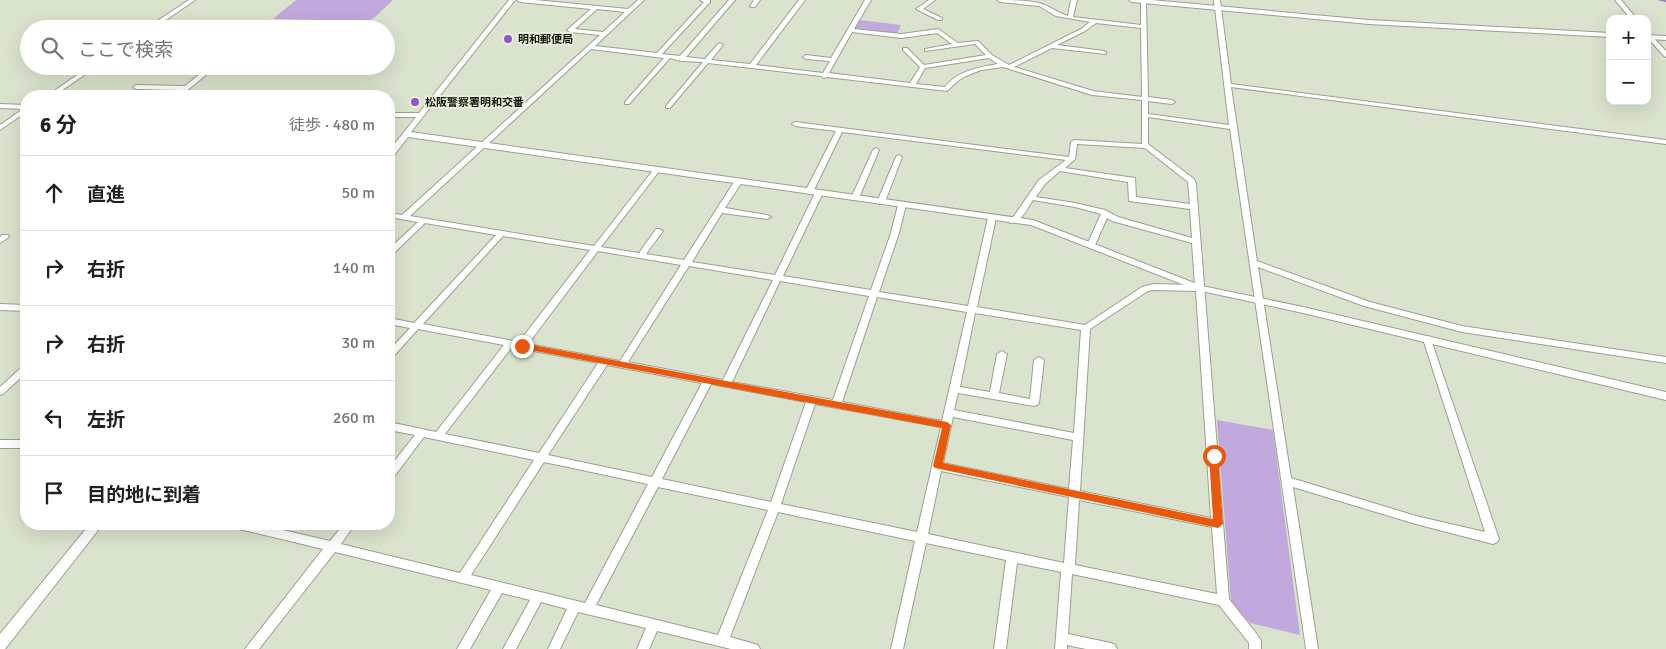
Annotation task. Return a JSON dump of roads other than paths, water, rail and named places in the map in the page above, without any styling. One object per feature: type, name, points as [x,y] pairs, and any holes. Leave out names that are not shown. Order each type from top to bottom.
[{"type":"street","points":[[163,20],[192,0]]},
{"type":"street","points":[[395,148],[512,0]]},
{"type":"street","points":[[520,0],[556,2],[628,11]]},
{"type":"street","points":[[403,218],[640,0]]},
{"type":"street","points":[[658,55],[708,0]]},
{"type":"street","points":[[681,58],[732,0]]},
{"type":"street","points":[[753,6],[757,0]]},
{"type":"street","points":[[751,67],[802,0]]},
{"type":"street","points":[[824,76],[868,0]]},
{"type":"street","points":[[932,0],[919,9],[940,19]]},
{"type":"street","points":[[1000,0],[1040,5],[1058,15],[1070,18],[1144,26]]},
{"type":"street","points":[[1070,18],[1074,0]]},
{"type":"street","points":[[1132,0],[1377,23],[1606,35]]},
{"type":"street","points":[[1217,0],[1234,127],[1312,649]]},
{"type":"street","points":[[1618,0],[1631,15]]},
{"type":"street","points":[[1144,1],[1144,115],[1146,146]]},
{"type":"street","points":[[595,8],[570,30],[604,34]]},
{"type":"street","points":[[1011,66],[1083,30],[1095,21]]},
{"type":"street","points":[[852,30],[901,36],[938,31],[957,45]]},
{"type":"street","points":[[1651,36],[1666,38]]},
{"type":"street","points":[[1651,39],[1666,55]]},
{"type":"street","points":[[927,50],[976,42],[990,56],[1003,65]]},
{"type":"street","points":[[668,107],[720,45]]},
{"type":"street","points":[[1051,46],[1104,53]]},
{"type":"street","points":[[589,47],[658,55],[667,58],[681,58],[947,89],[951,82],[984,67],[1003,65],[1011,66],[1051,82],[1092,93],[1172,102]]},
{"type":"street","points":[[905,49],[923,67]]},
{"type":"street","points":[[912,85],[923,67],[990,56]]},
{"type":"street","points":[[806,57],[833,60]]},
{"type":"street","points":[[626,103],[667,58]]},
{"type":"street","points":[[59,90],[81,75]]},
{"type":"street","points":[[184,90],[203,75]]},
{"type":"street","points":[[1228,86],[1666,142]]},
{"type":"street","points":[[136,87],[187,88]]},
{"type":"street","points":[[0,106],[20,108]]},
{"type":"street","points":[[0,128],[20,113]]},
{"type":"street","points":[[395,115],[420,116]]},
{"type":"street","points":[[1144,115],[1234,127]]},
{"type":"street","points":[[796,124],[1072,159]]},
{"type":"street","points":[[809,192],[840,129]]},
{"type":"street","points":[[406,134],[1013,220],[1042,226],[1200,288]]},
{"type":"street","points":[[1013,220],[1017,218],[1042,182],[1072,159],[1074,142],[1146,146],[1191,181],[1218,524],[1222,600],[1255,641],[1255,649]]},
{"type":"street","points":[[855,198],[876,150]]},
{"type":"street","points":[[881,202],[899,157]]},
{"type":"street","points":[[1058,169],[1132,180],[1132,198],[1194,207]]},
{"type":"street","points":[[522,346],[656,170]]},
{"type":"street","points":[[622,365],[738,182]]},
{"type":"street","points":[[726,384],[819,193]]},
{"type":"street","points":[[1031,198],[1075,205],[1196,242]]},
{"type":"street","points":[[836,404],[895,233],[902,205]]},
{"type":"street","points":[[720,210],[767,217]]},
{"type":"street","points":[[1091,245],[1105,214]]},
{"type":"street","points":[[395,216],[1086,328],[1145,290],[1153,287],[1200,288],[1260,300],[1666,396]]},
{"type":"street","points":[[897,649],[992,218]]},
{"type":"street","points":[[395,247],[422,221]]},
{"type":"street","points":[[641,256],[659,231]]},
{"type":"street","points":[[395,350],[501,234]]},
{"type":"street","points":[[1254,263],[1367,304],[1462,329],[1666,360]]},
{"type":"street","points":[[0,307],[20,308]]},
{"type":"street","points":[[395,322],[947,425]]},
{"type":"street","points":[[1086,328],[1062,644],[1111,649]]},
{"type":"street","points":[[1286,481],[1416,520],[1493,538],[1427,339]]},
{"type":"street","points":[[438,436],[510,344]]},
{"type":"street","points":[[994,396],[1002,354]]},
{"type":"street","points":[[954,389],[1034,403],[1039,360]]},
{"type":"street","points":[[462,579],[604,362]]},
{"type":"street","points":[[0,392],[20,374]]},
{"type":"street","points":[[588,608],[708,381]]},
{"type":"street","points":[[722,641],[775,506],[812,400]]},
{"type":"street","points":[[949,413],[1077,437]]},
{"type":"street","points":[[395,427],[775,506],[1012,558],[1222,600]]},
{"type":"street","points":[[395,467],[422,433]]},
{"type":"street","points":[[0,444],[20,444]]},
{"type":"street","points":[[938,466],[1218,524]]},
{"type":"street","points":[[0,645],[92,530]]},
{"type":"street","points":[[264,530],[536,598],[588,608],[754,649]]},
{"type":"street","points":[[252,649],[345,530]]},
{"type":"street","points":[[1000,649],[1012,558]]},
{"type":"street","points":[[463,649],[499,588]]},
{"type":"street","points":[[508,649],[536,598]]},
{"type":"street","points":[[554,649],[575,606]]},
{"type":"street","points":[[644,649],[654,625]]},
{"type":"waterway","points":[[1660,0],[1666,1]]},
{"type":"place","name":"明和郵便局","points":[[508,39]]},
{"type":"place","name":"松阪警察署明和交番","points":[[415,102]]}]
